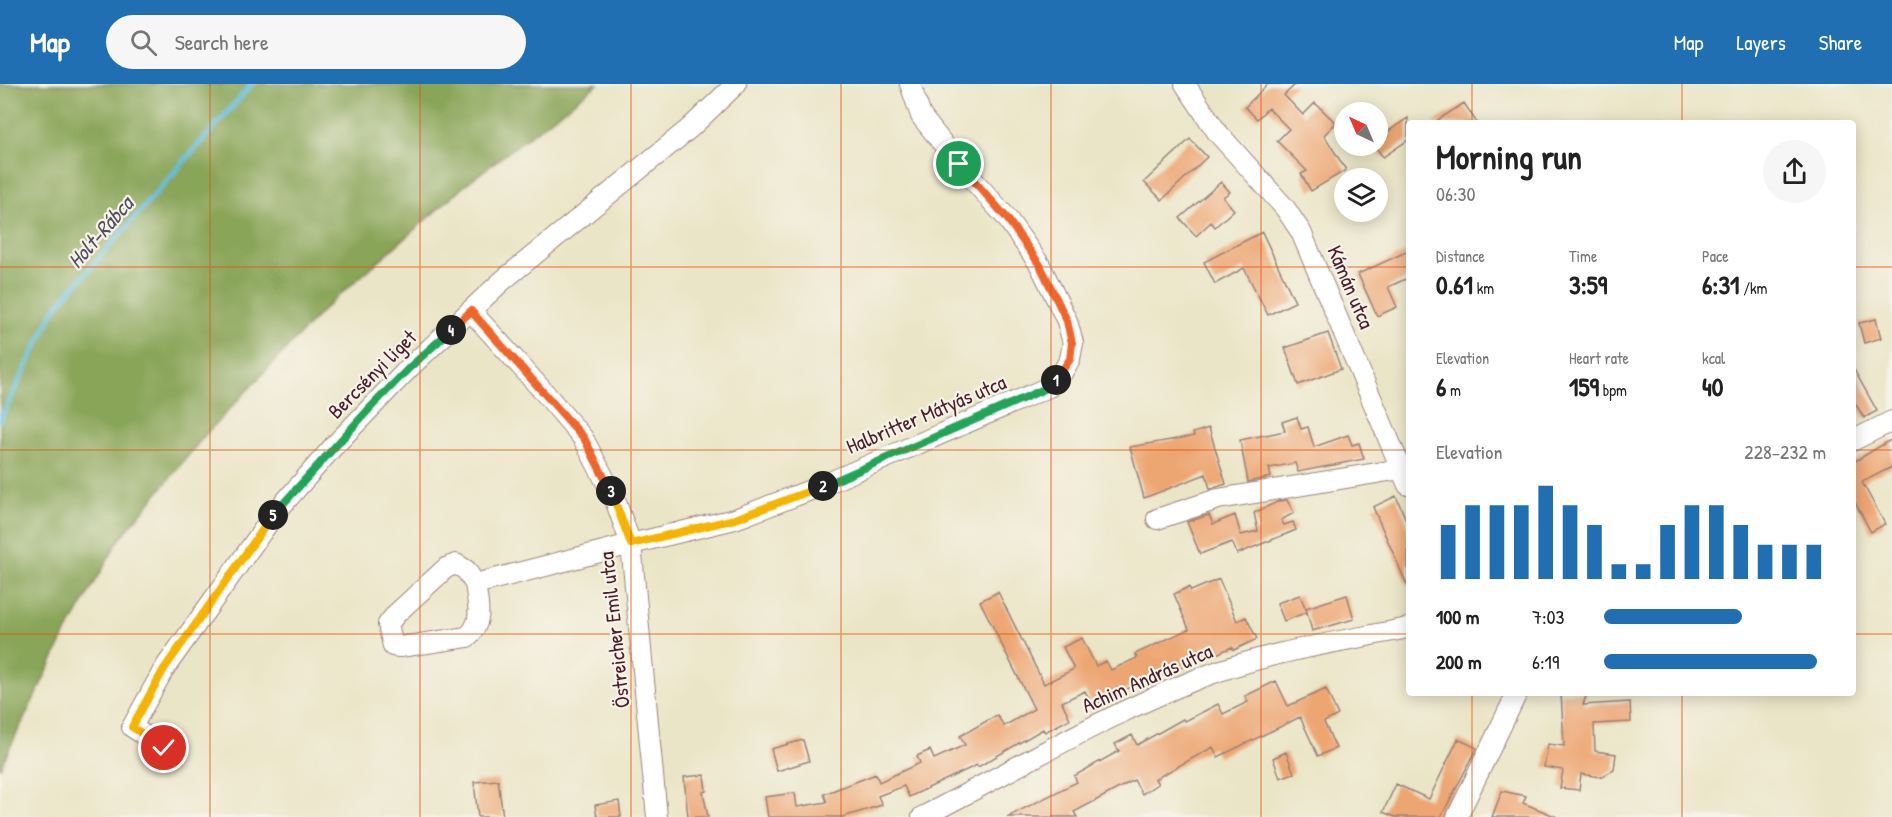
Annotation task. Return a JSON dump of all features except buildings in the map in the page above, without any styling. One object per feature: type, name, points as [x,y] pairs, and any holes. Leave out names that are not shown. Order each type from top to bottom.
[{"type":"street","name":"Bercsényi liget","points":[[164,748],[132,727],[164,669],[276,512],[333,447],[409,368],[502,281],[690,128],[736,84]]},
{"type":"street","name":"Halbritter Mátyás utca","points":[[475,584],[735,519],[821,486],[1049,387],[1062,373],[1070,359],[1072,343],[1067,321],[1040,265],[1006,217],[959,164],[921,116],[910,84]]},
{"type":"street","name":"Kámán utca","points":[[1157,519],[1218,499],[1405,477],[1301,232],[1284,208],[1217,132],[1185,84]]},
{"type":"street","name":"Östreicher Emil utca","points":[[471,311],[584,438],[614,497],[631,544],[657,817]]},
{"type":"street","points":[[1856,439],[1892,421]]},
{"type":"street","points":[[456,564],[466,570],[475,584],[480,617],[474,631],[467,637],[400,647],[393,646],[388,624],[446,568],[456,564]]},
{"type":"street","name":"Achim András utca","points":[[922,817],[1125,711],[1201,677],[1269,657],[1406,628]]},
{"type":"street","points":[[1457,817],[1514,696]]},
{"type":"green space","points":[[0,84],[598,84],[470,181],[326,307],[205,435],[119,540],[65,635],[0,768]]},
{"type":"waterway","name":"Holt-Rábca","points":[[0,420],[56,307],[252,84]]},
{"type":"route","points":[[164,748],[132,727],[164,669],[276,512],[333,447],[409,368],[471,311],[584,438],[614,497],[631,544],[735,519],[821,486],[1049,387],[1062,373],[1070,359],[1072,343],[1067,321],[1040,265],[1006,217],[959,164]]}]
